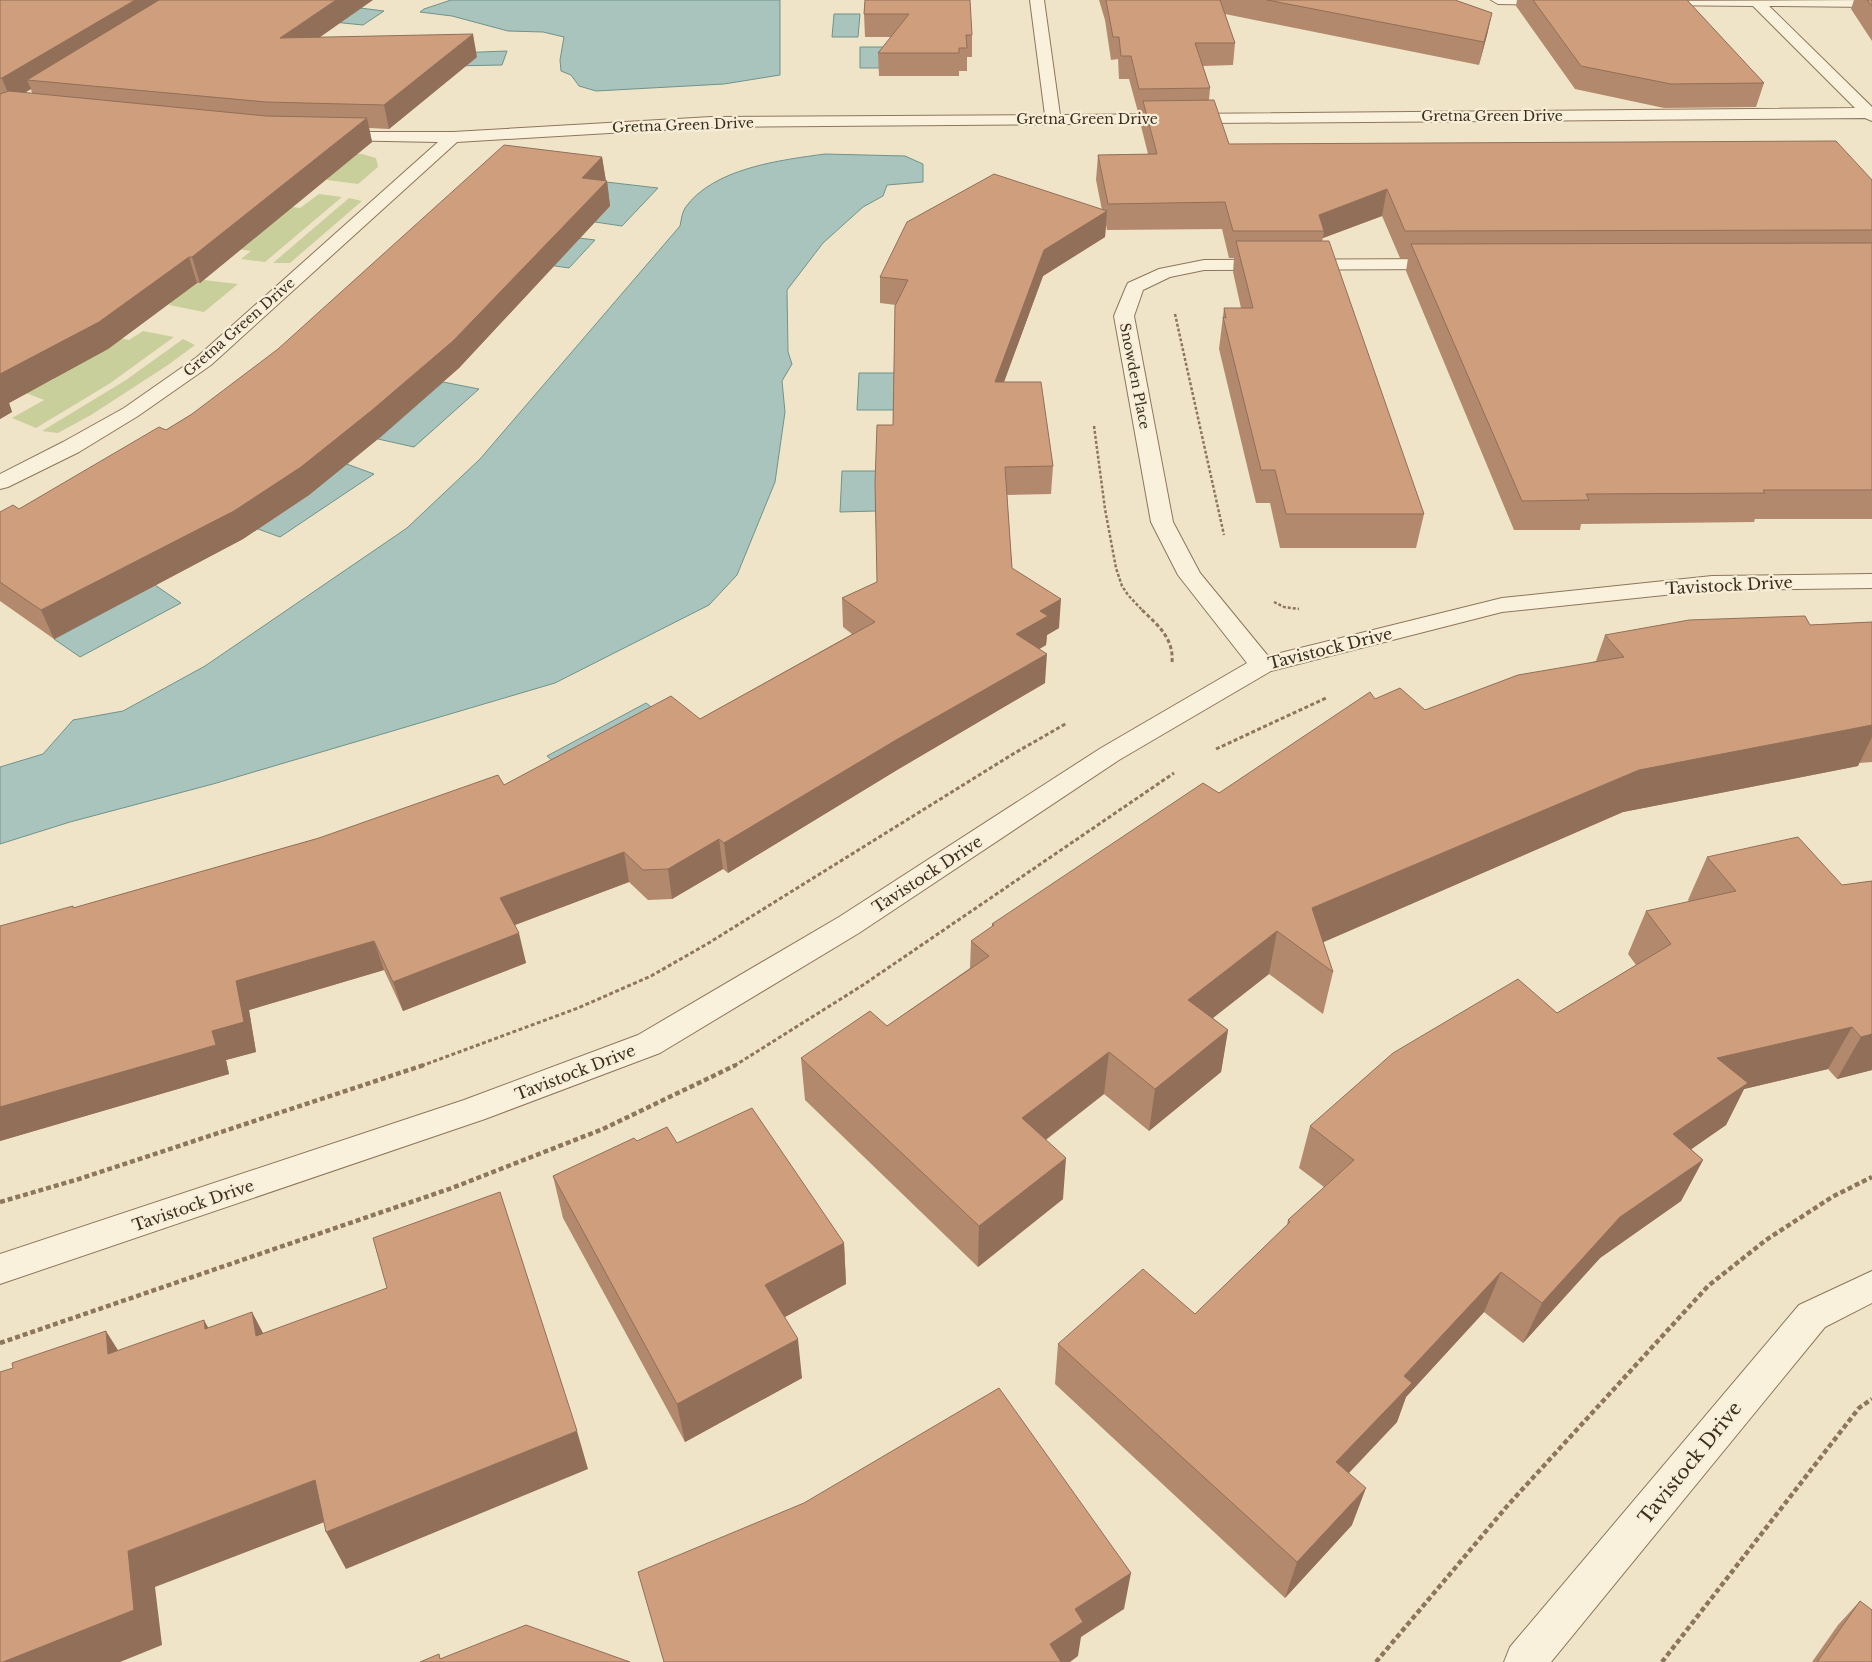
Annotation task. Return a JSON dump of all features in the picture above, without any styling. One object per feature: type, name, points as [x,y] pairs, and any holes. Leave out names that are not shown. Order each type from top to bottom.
[{"type":"street","points":[[1037,0],[1054,119]]},
{"type":"street","points":[[1498,0],[1572,1]]},
{"type":"street","points":[[1640,1],[1872,3]]},
{"type":"street","points":[[1756,1],[1871,114]]},
{"type":"street","name":"Gretna Green Drive","points":[[320,134],[453,137],[711,122],[1871,114]]},
{"type":"street","name":"Gretna Green Drive","points":[[0,482],[71,446],[131,412],[204,361],[453,137]]},
{"type":"street","name":"Snowden Place","points":[[1262,665],[1190,575],[1162,522],[1124,316],[1135,287],[1165,273],[1204,265],[1463,264]]},
{"type":"street","name":"Tavistock Drive","points":[[0,1269],[474,1110],[649,1044],[850,925],[1110,754],[1262,665],[1502,605],[1712,582],[1872,581]]},
{"type":"street","name":"Tavistock Drive","points":[[1525,1662],[1812,1316],[1872,1286]]},
{"type":"path","points":[[1176,308],[1175,314],[1179,334],[1225,540]]},
{"type":"path","points":[[1093,423],[1102,496],[1115,567],[1128,597],[1169,639],[1174,650],[1173,662],[1167,666]]},
{"type":"path","points":[[1270,600],[1284,607]]},
{"type":"path","points":[[1215,749],[1327,697]]},
{"type":"path","points":[[0,1202],[78,1179],[414,1069],[578,1008],[651,976],[707,944],[1013,754],[1068,722]]},
{"type":"path","points":[[0,1343],[452,1188],[603,1129],[728,1070],[863,985],[1182,768]]},
{"type":"path","points":[[1376,1662],[1508,1505],[1708,1286],[1766,1240],[1832,1197],[1872,1177]]},
{"type":"path","points":[[1662,1662],[1859,1408],[1872,1399]]},
{"type":"green space","points":[[33,131],[192,147],[362,154],[376,158],[378,167],[358,184],[327,180],[329,177],[211,163],[182,183],[169,182],[143,201],[262,218],[279,205],[300,208],[319,194],[342,197],[265,262],[241,259],[251,251],[230,248],[251,238],[250,232],[141,218],[137,220],[107,217],[59,251],[89,256],[77,266],[200,283],[204,280],[238,284],[204,312],[169,305],[171,303],[55,281],[37,292],[7,286],[0,291],[0,258],[19,247],[38,250],[87,221],[34,210],[22,217],[0,212],[0,191],[83,202],[94,194],[120,198],[169,164],[62,149],[51,157],[40,155],[32,161],[9,158],[0,163],[0,144],[16,135]]},
{"type":"green space","points":[[349,198],[362,201],[290,263],[273,263]]},
{"type":"green space","points":[[143,331],[174,337],[109,384],[36,428],[12,418],[44,400],[26,393],[54,379],[0,338],[100,334],[129,340]]},
{"type":"green space","points":[[183,339],[195,345],[168,365],[91,415],[58,433],[42,431],[126,380]]},
{"type":"water","points":[[451,0],[780,0],[780,75],[724,84],[596,91],[579,86],[571,75],[561,71],[560,60],[564,37],[543,32],[508,31],[452,16],[420,12]]},
{"type":"water","points":[[344,6],[384,11],[363,25],[323,21]]},
{"type":"water","points":[[834,14],[860,14],[858,37],[832,37]]},
{"type":"water","points":[[860,47],[898,47],[885,68],[860,68]]},
{"type":"water","points":[[507,51],[502,65],[450,66],[455,53]]},
{"type":"water","points":[[825,154],[905,156],[923,164],[923,182],[887,185],[883,196],[863,207],[823,243],[787,290],[788,352],[792,364],[782,381],[785,412],[775,482],[737,575],[709,605],[555,683],[213,784],[70,822],[0,844],[0,767],[43,754],[73,720],[123,711],[205,666],[407,528],[480,459],[680,226],[685,208],[697,194],[730,175],[749,168],[788,159]]},
{"type":"water","points":[[606,182],[658,188],[622,226],[595,222]]},
{"type":"water","points":[[555,235],[595,240],[569,268],[528,262]]},
{"type":"water","points":[[859,373],[895,373],[894,410],[857,410]]},
{"type":"water","points":[[443,382],[479,389],[414,447],[378,439]]},
{"type":"water","points":[[322,455],[374,474],[280,537],[258,529]]},
{"type":"water","points":[[842,471],[877,471],[876,511],[840,512]]},
{"type":"water","points":[[155,585],[181,603],[80,657],[54,639]]},
{"type":"water","points":[[646,703],[675,725],[575,780],[547,756]]},
{"type":"building","points":[[0,0],[135,0],[0,78]]},
{"type":"building","points":[[159,0],[336,0],[280,38],[473,34],[384,105],[266,102],[27,80]]},
{"type":"building","points":[[865,0],[970,0],[972,35],[966,35],[967,48],[959,48],[959,53],[878,53],[909,14],[864,14]]},
{"type":"building","points":[[1106,0],[1220,0],[1235,43],[1195,43],[1210,88],[1139,89],[1131,56],[1121,56],[1119,37],[1113,37]]},
{"type":"building","points":[[1267,0],[1455,0],[1492,13],[1484,42]]},
{"type":"building","points":[[1533,0],[1687,0],[1764,83],[1671,84],[1581,66]]},
{"type":"building","points":[[9,91],[266,116],[367,118],[192,257],[189,257],[99,322],[0,374],[0,94]]},
{"type":"building","points":[[1214,100],[1229,144],[1836,141],[1872,180],[1872,230],[1405,231],[1387,189],[1319,215],[1324,231],[1233,231],[1225,202],[1108,204],[1098,155],[1157,154],[1143,101]]},
{"type":"building","points":[[504,145],[602,157],[582,178],[607,181],[453,341],[371,411],[301,467],[234,511],[41,610],[0,582],[0,512],[13,505],[19,509],[159,427],[166,430],[192,414],[278,349]]},
{"type":"building","points":[[994,174],[1107,211],[1044,250],[995,382],[1041,382],[1053,466],[1005,467],[1012,568],[1061,599],[1040,611],[1048,616],[1016,634],[1047,654],[896,740],[724,843],[719,839],[668,869],[643,870],[624,852],[500,898],[519,933],[393,982],[374,941],[236,981],[244,1022],[212,1031],[216,1045],[0,1107],[0,926],[73,906],[73,908],[319,838],[498,775],[504,785],[671,696],[700,719],[875,622],[842,598],[877,582],[875,483],[877,425],[893,425],[895,306],[908,280],[880,277],[907,222]]},
{"type":"building","points":[[1236,241],[1329,241],[1424,514],[1286,514],[1275,470],[1261,470],[1223,317],[1226,318],[1224,308],[1253,308]]},
{"type":"building","points":[[1872,243],[1872,490],[1763,490],[1765,493],[1586,494],[1589,500],[1522,501],[1411,244]]},
{"type":"building","points":[[1805,616],[1810,625],[1872,622],[1872,725],[1639,770],[1312,908],[1333,972],[1277,931],[1188,1000],[1228,1030],[1155,1089],[1109,1052],[1022,1118],[1066,1158],[979,1226],[801,1058],[870,1011],[887,1026],[989,956],[971,941],[994,925],[992,924],[1203,783],[1219,793],[1370,692],[1375,699],[1400,688],[1425,710],[1518,675],[1624,657],[1605,635],[1689,620]]},
{"type":"building","points":[[1798,837],[1842,885],[1872,881],[1872,1034],[1861,1037],[1852,1027],[1717,1058],[1748,1083],[1673,1134],[1703,1160],[1620,1217],[1542,1303],[1501,1272],[1404,1376],[1412,1383],[1336,1462],[1366,1488],[1297,1562],[1058,1344],[1143,1269],[1195,1314],[1290,1222],[1288,1220],[1354,1160],[1310,1126],[1393,1053],[1518,979],[1557,1013],[1671,944],[1646,911],[1736,891],[1707,857]]},
{"type":"building","points":[[752,1108],[844,1243],[765,1285],[798,1339],[677,1404],[553,1176],[634,1138],[637,1141],[667,1127],[677,1143]]},
{"type":"building","points":[[500,1192],[577,1431],[326,1532],[315,1480],[128,1551],[134,1610],[0,1662],[0,1372],[13,1368],[12,1363],[106,1331],[108,1354],[204,1320],[205,1329],[252,1312],[256,1336],[387,1288],[373,1238]]},
{"type":"building","points":[[999,1388],[1131,1573],[1075,1609],[1083,1622],[1050,1644],[1061,1662],[664,1662],[638,1572],[804,1503]]},
{"type":"building","points":[[1860,1601],[1872,1610],[1872,1662],[1817,1662]]},
{"type":"building","points":[[526,1625],[630,1662],[420,1662],[439,1654],[440,1659]]}]
